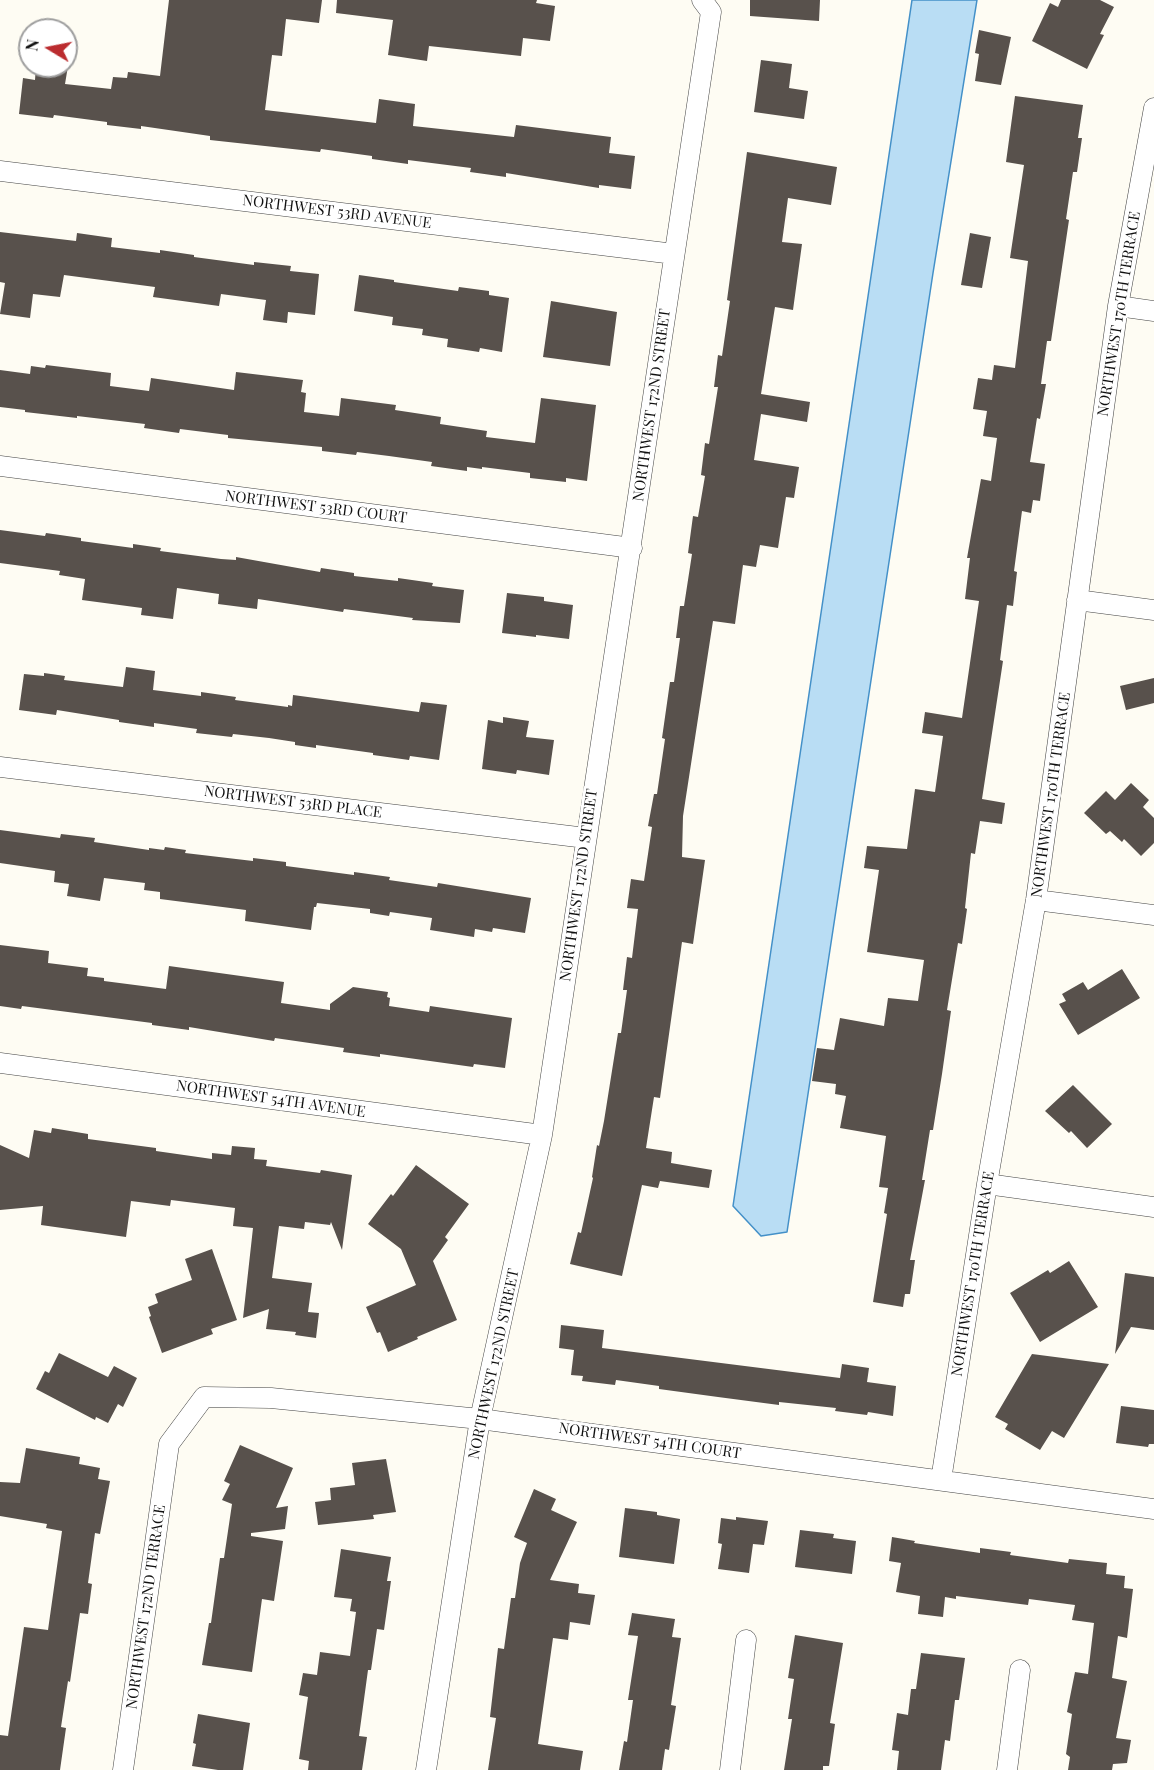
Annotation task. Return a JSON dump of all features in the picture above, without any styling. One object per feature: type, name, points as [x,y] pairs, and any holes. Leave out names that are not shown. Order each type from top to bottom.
[{"type":"street","name":"NORTHWEST 172ND STREET","points":[[426,1770],[480,1419],[542,1135],[711,12],[702,0]]},
{"type":"street","name":"NORTHWEST 170TH TERRACE","points":[[940,1480],[987,1184],[1036,900],[1118,306],[1154,108]]},
{"type":"street","name":"NORTHWEST 53RD AVENUE","points":[[0,171],[674,254]]},
{"type":"street","points":[[1118,306],[1154,311]]},
{"type":"street","name":"NORTHWEST 53RD COURT","points":[[0,466],[632,548]]},
{"type":"street","points":[[1077,600],[1154,610]]},
{"type":"street","name":"NORTHWEST 53RD PLACE","points":[[0,767],[586,837]]},
{"type":"street","points":[[1036,900],[1154,915]]},
{"type":"street","name":"NORTHWEST 54TH AVENUE","points":[[0,1063],[542,1135]]},
{"type":"street","points":[[987,1184],[1154,1207]]},
{"type":"street","name":"NORTHWEST 54TH COURT","points":[[169,1444],[204,1397],[271,1398],[480,1419],[1154,1509]]},
{"type":"street","name":"NORTHWEST 172ND TERRACE","points":[[123,1770],[169,1444]]},
{"type":"street","points":[[730,1770],[746,1640]]},
{"type":"street","points":[[1007,1770],[1020,1670]]},
{"type":"water","points":[[912,0],[977,0],[933,273],[787,1232],[761,1236],[733,1206]]},
{"type":"building","points":[[169,0],[322,0],[319,23],[286,19],[282,56],[272,55],[265,110],[376,123],[379,99],[415,104],[413,126],[514,137],[516,125],[611,137],[609,153],[635,156],[631,189],[599,185],[599,188],[506,173],[506,177],[470,172],[471,168],[408,160],[408,164],[321,149],[320,152],[210,140],[210,136],[141,126],[141,129],[54,115],[53,118],[19,114],[23,78],[35,80],[35,78],[66,78],[65,84],[111,89],[113,77],[127,78],[128,72],[160,76]]},
{"type":"building","points":[[337,0],[537,0],[536,3],[555,6],[550,41],[523,38],[521,56],[429,46],[427,61],[388,55],[393,20],[336,13]]},
{"type":"building","points":[[750,0],[820,0],[819,21],[750,16]]},
{"type":"building","points":[[1061,0],[1100,0],[1114,7],[1100,34],[1104,35],[1087,69],[1032,41],[1050,3],[1058,7]]},
{"type":"building","points":[[979,30],[1011,37],[1001,85],[975,81],[979,54],[975,53]]},
{"type":"building","points":[[761,60],[792,64],[789,88],[808,91],[804,119],[754,112]]},
{"type":"building","points":[[1015,96],[1083,105],[1078,138],[1082,138],[1077,172],[1073,172],[1066,219],[1069,220],[1051,341],[1047,341],[1041,384],[1046,384],[1040,419],[1037,418],[1030,462],[1045,464],[1040,501],[1033,500],[1031,513],[1022,511],[1014,571],[1017,572],[1013,606],[1007,605],[1000,660],[1003,661],[982,799],[1005,803],[1002,824],[980,821],[975,854],[971,853],[962,944],[958,943],[947,1010],[951,1011],[942,1074],[933,1130],[930,1130],[922,1180],[925,1180],[910,1260],[915,1260],[910,1294],[905,1294],[903,1307],[873,1302],[887,1214],[884,1213],[888,1188],[879,1187],[886,1136],[840,1128],[846,1096],[835,1094],[836,1084],[812,1081],[817,1048],[834,1050],[840,1018],[884,1026],[888,998],[918,1001],[924,960],[867,952],[879,870],[864,868],[867,846],[907,849],[915,789],[935,792],[943,736],[922,733],[925,712],[962,718],[979,601],[965,599],[970,558],[967,558],[981,479],[991,481],[997,438],[983,436],[987,411],[973,409],[978,378],[992,380],[994,365],[1015,368],[1028,261],[1010,258],[1024,165],[1006,162]]},
{"type":"building","points":[[747,152],[837,167],[831,205],[788,198],[782,242],[802,244],[793,310],[775,307],[761,394],[810,402],[807,422],[761,414],[754,460],[799,467],[794,498],[786,497],[778,548],[760,545],[756,567],[743,565],[735,624],[713,621],[683,816],[682,857],[705,860],[693,944],[682,942],[660,1098],[654,1097],[646,1148],[672,1152],[671,1163],[712,1170],[709,1188],[660,1181],[658,1188],[642,1185],[622,1276],[570,1264],[578,1232],[581,1233],[593,1178],[597,1145],[599,1146],[604,1121],[618,1033],[621,1033],[627,990],[623,990],[627,957],[632,958],[638,909],[627,908],[631,879],[644,881],[652,827],[648,826],[654,794],[657,794],[670,682],[674,682],[680,638],[676,638],[680,606],[684,606],[692,554],[688,553],[693,516],[698,517],[705,476],[701,475],[705,443],[709,444],[718,387],[714,387],[718,355],[722,356],[730,301],[727,300]]},
{"type":"building","points":[[0,232],[76,241],[77,233],[112,238],[111,247],[160,253],[160,250],[254,265],[254,262],[291,266],[290,271],[319,274],[315,315],[288,312],[287,323],[263,320],[266,300],[221,294],[219,306],[153,297],[155,287],[64,275],[60,297],[33,294],[30,318],[0,314],[5,283],[0,282]]},
{"type":"building","points":[[970,233],[991,237],[982,288],[961,285]]},
{"type":"building","points":[[359,275],[458,291],[459,287],[489,291],[489,295],[509,298],[502,352],[480,348],[479,352],[447,347],[448,339],[422,335],[423,329],[392,325],[393,317],[354,311]]},
{"type":"building","points":[[551,301],[617,312],[610,366],[543,357]]},
{"type":"building","points":[[46,365],[111,373],[110,386],[149,391],[151,378],[234,390],[236,372],[303,380],[301,392],[306,393],[304,412],[339,416],[341,398],[396,405],[395,410],[441,417],[440,424],[487,431],[486,437],[535,443],[541,398],[596,405],[587,481],[566,478],[566,482],[530,478],[530,473],[482,467],[482,469],[467,467],[467,471],[431,466],[432,462],[389,456],[322,451],[322,447],[228,438],[228,435],[180,429],[179,433],[144,428],[145,424],[25,412],[25,410],[0,407],[0,370],[30,374],[31,366],[45,368]]},
{"type":"building","points":[[0,530],[45,536],[46,533],[81,538],[81,541],[133,548],[133,544],[161,548],[160,551],[221,559],[236,560],[236,557],[320,572],[321,568],[354,573],[354,576],[398,581],[398,578],[433,583],[432,586],[464,590],[460,623],[412,620],[413,618],[344,609],[343,612],[258,599],[257,609],[218,604],[219,594],[177,588],[173,619],[141,615],[142,608],[82,600],[85,579],[59,575],[60,571],[0,563]]},
{"type":"building","points":[[507,593],[544,597],[544,601],[573,605],[569,639],[502,633]]},
{"type":"building","points":[[126,667],[155,671],[153,690],[201,696],[201,692],[236,697],[235,700],[288,707],[288,705],[292,706],[293,695],[419,712],[421,702],[447,705],[439,760],[410,756],[409,760],[316,745],[316,748],[295,745],[295,742],[269,738],[196,733],[197,729],[154,723],[154,727],[57,710],[56,715],[19,710],[24,674],[44,676],[44,673],[65,676],[64,680],[123,687]]},
{"type":"building","points":[[1154,678],[1154,703],[1126,710],[1120,686]]},
{"type":"building","points":[[503,717],[529,721],[526,737],[554,740],[549,775],[517,770],[516,774],[482,769],[488,720],[503,723]]},
{"type":"building","points":[[1131,783],[1149,800],[1143,807],[1154,818],[1154,843],[1141,856],[1124,839],[1122,842],[1110,831],[1106,834],[1084,813],[1106,791],[1115,800]]},
{"type":"building","points":[[0,830],[60,838],[61,834],[95,838],[94,842],[149,850],[149,848],[164,850],[165,847],[186,850],[185,853],[253,861],[253,858],[286,862],[286,866],[354,875],[354,872],[390,877],[389,880],[437,887],[438,883],[531,898],[525,933],[493,928],[492,932],[475,929],[474,937],[430,930],[432,918],[390,912],[389,916],[370,913],[370,909],[317,903],[314,907],[311,930],[245,921],[246,910],[160,899],[160,892],[144,890],[145,883],[104,878],[100,901],[67,896],[69,884],[54,882],[55,871],[0,863]]},
{"type":"building","points":[[0,945],[49,951],[48,963],[88,968],[87,976],[104,978],[104,981],[166,989],[169,966],[284,982],[281,1003],[330,1010],[330,1004],[353,987],[388,992],[389,1006],[429,1012],[430,1006],[512,1018],[505,1068],[474,1064],[473,1067],[380,1054],[380,1057],[343,1052],[344,1048],[275,1038],[274,1041],[189,1027],[189,1030],[22,1006],[21,1009],[0,1006]]},
{"type":"building","points":[[1122,969],[1140,998],[1078,1035],[1059,1004],[1066,1001],[1062,994],[1083,982],[1088,990]]},
{"type":"building","points":[[1073,1085],[1112,1124],[1087,1148],[1071,1131],[1069,1133],[1045,1111]]},
{"type":"building","points":[[52,1128],[88,1134],[88,1139],[156,1148],[156,1151],[212,1159],[212,1153],[231,1155],[232,1146],[255,1148],[254,1159],[267,1160],[266,1166],[352,1175],[342,1250],[331,1222],[330,1225],[305,1222],[304,1229],[279,1226],[272,1278],[312,1283],[308,1312],[319,1313],[316,1338],[295,1335],[296,1332],[266,1329],[269,1309],[243,1318],[253,1228],[233,1226],[235,1208],[171,1200],[170,1206],[131,1201],[126,1237],[41,1225],[43,1206],[0,1210],[0,1145],[29,1158],[34,1130],[51,1133]]},
{"type":"building","points":[[416,1165],[469,1204],[445,1237],[448,1240],[433,1261],[457,1320],[388,1352],[366,1307],[416,1285],[401,1249],[368,1224]]},
{"type":"building","points":[[212,1249],[237,1320],[211,1329],[213,1334],[162,1353],[149,1317],[151,1316],[148,1307],[158,1303],[155,1294],[192,1280],[185,1259]]},
{"type":"building","points":[[1069,1261],[1098,1307],[1040,1342],[1010,1293],[1048,1270],[1050,1273]]},
{"type":"building","points":[[1125,1273],[1154,1277],[1154,1330],[1131,1327],[1115,1354]]},
{"type":"building","points":[[561,1325],[604,1330],[602,1348],[840,1378],[842,1364],[869,1368],[867,1382],[896,1386],[893,1416],[868,1412],[867,1415],[835,1411],[836,1408],[779,1402],[779,1405],[659,1389],[659,1386],[616,1380],[615,1385],[582,1381],[583,1376],[571,1375],[574,1350],[559,1348]]},
{"type":"building","points":[[59,1353],[108,1377],[114,1366],[137,1378],[123,1407],[118,1404],[108,1423],[96,1417],[95,1420],[36,1389],[45,1371],[49,1373]]},
{"type":"building","points":[[1032,1354],[1109,1364],[1064,1438],[1052,1431],[1040,1450],[1005,1429],[1008,1424],[995,1417]]},
{"type":"building","points":[[1121,1406],[1154,1410],[1154,1444],[1149,1444],[1148,1447],[1116,1443]]},
{"type":"building","points":[[240,1445],[293,1468],[276,1508],[288,1506],[285,1529],[251,1533],[251,1536],[283,1541],[274,1601],[262,1599],[252,1672],[202,1665],[209,1623],[211,1623],[220,1558],[224,1558],[232,1504],[222,1500],[230,1484],[224,1481]]},
{"type":"building","points":[[26,1448],[80,1457],[79,1464],[100,1468],[98,1479],[110,1481],[100,1534],[95,1533],[88,1583],[92,1584],[88,1614],[80,1613],[70,1682],[68,1681],[61,1727],[66,1728],[60,1770],[0,1770],[0,1735],[8,1736],[24,1627],[48,1630],[62,1531],[46,1528],[47,1524],[0,1516],[0,1482],[20,1483]]},
{"type":"building","points":[[386,1459],[396,1512],[373,1515],[374,1519],[318,1525],[315,1502],[331,1500],[330,1488],[355,1485],[352,1463]]},
{"type":"building","points":[[534,1489],[556,1499],[551,1510],[577,1522],[550,1580],[579,1584],[578,1593],[595,1595],[590,1625],[570,1622],[568,1640],[553,1638],[538,1744],[583,1751],[580,1770],[488,1770],[496,1718],[490,1717],[498,1648],[504,1649],[511,1598],[515,1598],[520,1563],[527,1543],[514,1537]]},
{"type":"building","points":[[625,1508],[657,1512],[657,1515],[680,1519],[674,1564],[619,1557]]},
{"type":"building","points":[[736,1517],[768,1521],[764,1545],[753,1544],[749,1573],[718,1569],[722,1544],[718,1543],[721,1518],[736,1520]]},
{"type":"building","points":[[800,1530],[834,1534],[833,1538],[856,1541],[852,1574],[795,1567]]},
{"type":"building","points":[[892,1537],[915,1541],[914,1543],[980,1553],[980,1548],[1011,1552],[1010,1555],[1068,1563],[1069,1559],[1107,1563],[1106,1574],[1125,1576],[1124,1588],[1133,1589],[1127,1638],[1118,1636],[1112,1678],[1127,1681],[1116,1738],[1131,1740],[1127,1763],[1113,1764],[1112,1770],[1068,1770],[1070,1757],[1066,1754],[1072,1714],[1067,1712],[1075,1672],[1088,1674],[1094,1623],[1072,1620],[1075,1605],[1029,1599],[1028,1605],[956,1596],[956,1599],[945,1597],[943,1617],[918,1614],[920,1596],[896,1592],[901,1563],[889,1561]]},
{"type":"building","points":[[341,1549],[391,1557],[387,1581],[391,1581],[384,1630],[377,1629],[371,1670],[368,1670],[359,1736],[367,1737],[362,1770],[308,1770],[309,1761],[299,1759],[308,1697],[299,1695],[303,1673],[317,1675],[320,1652],[350,1656],[356,1612],[350,1611],[352,1599],[334,1597]]},
{"type":"building","points":[[632,1613],[675,1619],[672,1637],[681,1638],[671,1705],[676,1706],[669,1750],[665,1749],[662,1770],[619,1770],[624,1741],[627,1742],[633,1700],[628,1700],[638,1636],[628,1635]]},
{"type":"building","points":[[795,1635],[843,1643],[830,1723],[835,1724],[829,1766],[823,1766],[823,1770],[784,1770],[792,1719],[788,1719],[794,1679],[788,1678]]},
{"type":"building","points":[[921,1653],[965,1658],[959,1700],[955,1700],[950,1741],[945,1740],[941,1770],[897,1770],[899,1751],[892,1750],[897,1713],[908,1715],[911,1689],[916,1689]]},
{"type":"building","points":[[198,1714],[250,1723],[243,1770],[218,1770],[192,1766]]}]
